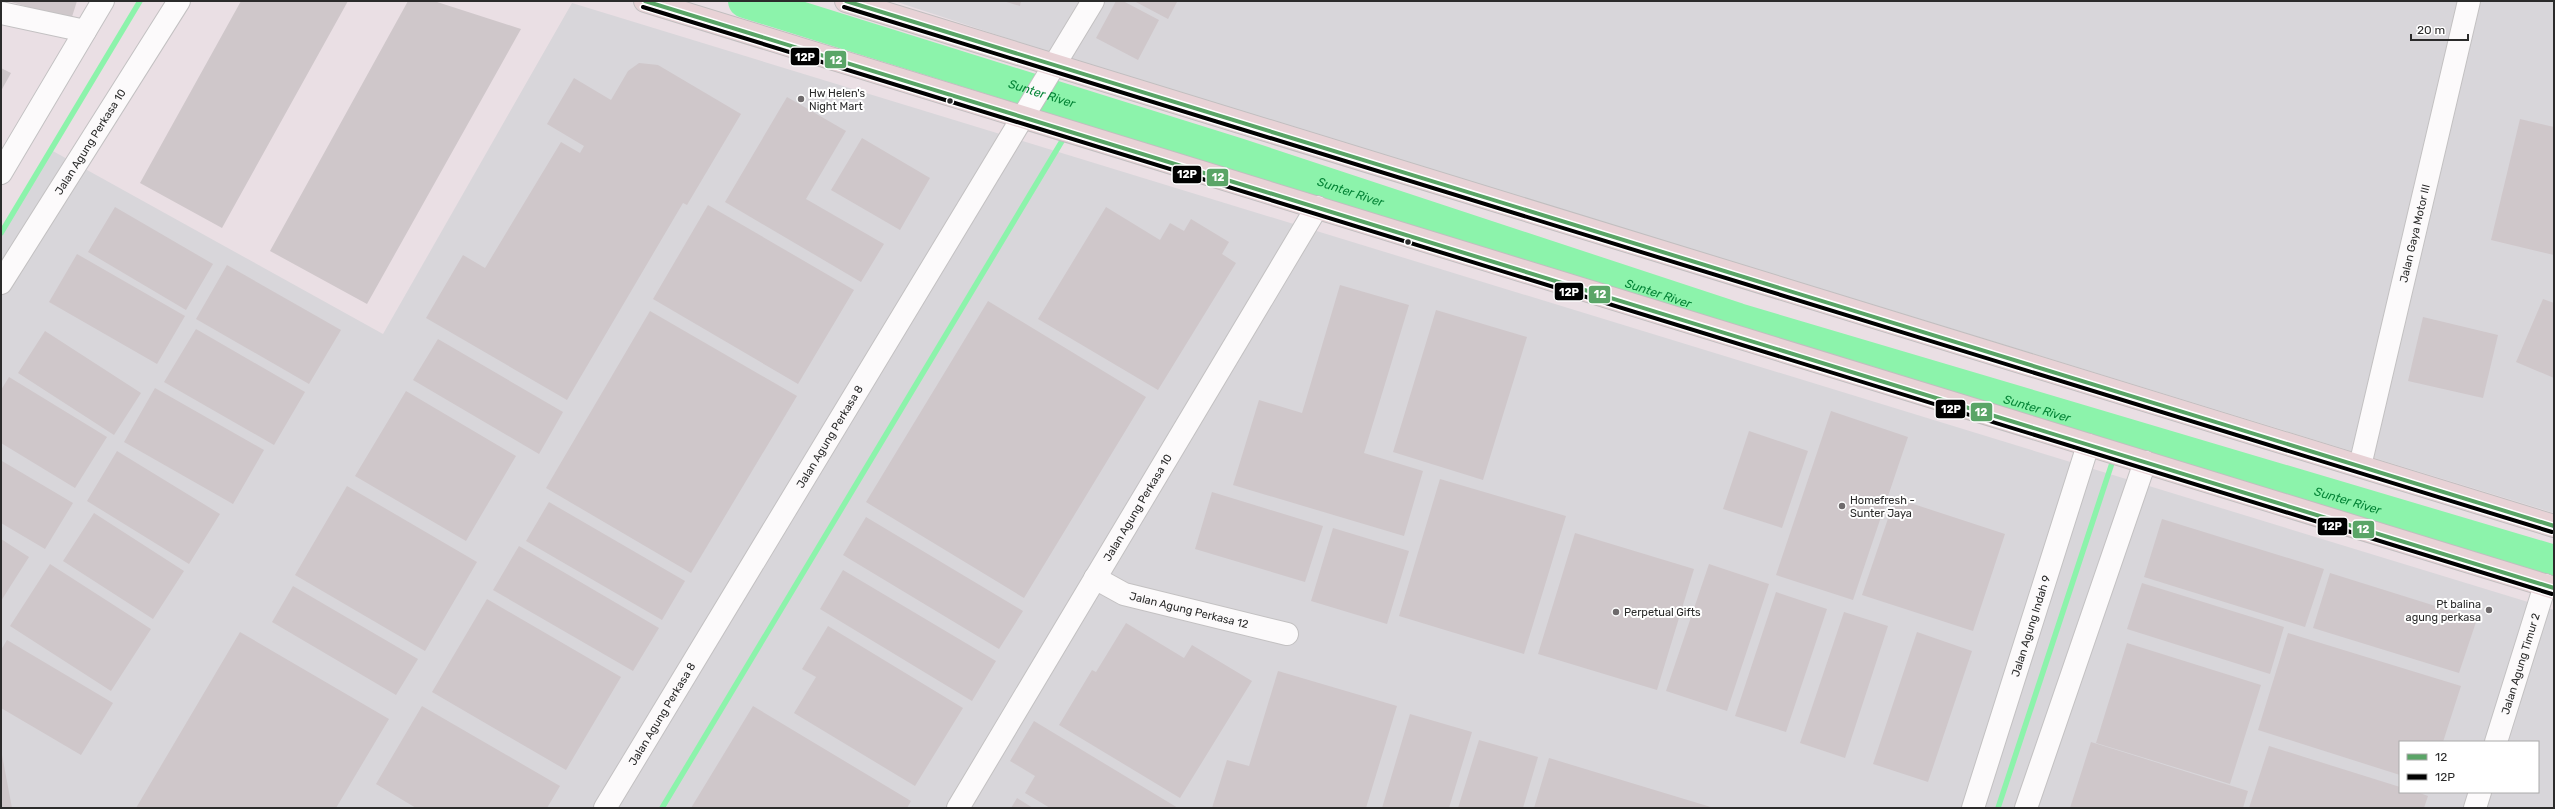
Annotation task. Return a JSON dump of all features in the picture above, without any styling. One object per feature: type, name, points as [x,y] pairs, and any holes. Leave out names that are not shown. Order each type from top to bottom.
[{"type":"main road","points":[[646,1],[1029,116],[1078,134],[1317,207],[1592,295],[2145,462],[2550,587]]},
{"type":"main road","points":[[846,1],[1051,70],[2554,526]]},
{"type":"street","points":[[1,173],[104,1]]},
{"type":"street","name":"Jalan Agung Perkasa 10","points":[[1,283],[179,1]]},
{"type":"street","name":"Jalan Agung Perkasa 8","points":[[605,808],[1029,116],[1051,70],[1093,1]]},
{"type":"street","name":"Jalan Gaya Motor III","points":[[2360,466],[2468,1]]},
{"type":"street","points":[[1,13],[85,31]]},
{"type":"street","name":"Jalan Agung Perkasa 10","points":[[958,808],[1317,207]]},
{"type":"street","name":"Jalan Agung Indah 9","points":[[1974,808],[2088,445]]},
{"type":"street","points":[[2026,808],[2145,462]]},
{"type":"street","name":"Jalan Agung Perkasa 12","points":[[1095,578],[1124,594],[1287,634]]},
{"type":"street","name":"Jalan Agung Timur 2","points":[[2496,741],[2550,587]]},
{"type":"street","points":[[2475,808],[2480,793]]},
{"type":"shaded area","points":[[894,1],[2554,1],[2554,513],[1074,60]]},
{"type":"shaded area","points":[[572,3],[2554,610],[2554,808],[1,808],[1,233],[51,150],[383,334]]},
{"type":"building","points":[[8,1],[77,1],[71,20]]},
{"type":"building","points":[[241,1],[348,1],[222,228],[140,183]]},
{"type":"building","points":[[408,1],[434,1],[521,29],[367,304],[270,251]]},
{"type":"building","points":[[1003,1],[1021,1],[1020,6]]},
{"type":"building","points":[[1116,1],[1123,1],[1159,20],[1138,60],[1096,38]]},
{"type":"building","points":[[1134,1],[1175,1],[1177,2],[1168,19]]},
{"type":"building","points":[[639,63],[658,65],[741,114],[687,205],[683,203],[567,400],[426,318],[463,255],[485,268],[561,142],[580,153],[584,146],[547,124],[574,78],[611,100],[628,71]]},
{"type":"building","points":[[1,68],[11,73],[1,91]]},
{"type":"building","points":[[787,97],[846,131],[806,199],[884,244],[861,282],[725,202]]},
{"type":"building","points":[[2520,119],[2554,127],[2554,255],[2491,240]]},
{"type":"building","points":[[862,138],[930,178],[900,230],[831,190]]},
{"type":"building","points":[[708,205],[854,290],[798,384],[653,299]]},
{"type":"building","points":[[115,207],[213,264],[186,310],[88,252]]},
{"type":"building","points":[[1106,207],[1160,240],[1170,223],[1184,231],[1191,219],[1229,242],[1222,254],[1236,263],[1158,390],[1038,319]]},
{"type":"building","points":[[77,254],[185,316],[157,364],[49,302]]},
{"type":"building","points":[[227,265],[341,330],[309,384],[196,319]]},
{"type":"building","points":[[1340,285],[1409,305],[1364,453],[1423,471],[1404,536],[1233,485],[1259,400],[1302,413]]},
{"type":"building","points":[[2543,299],[2554,303],[2554,378],[2516,362]]},
{"type":"building","points":[[988,301],[1146,397],[1024,598],[866,502]]},
{"type":"building","points":[[1436,310],[1527,337],[1483,480],[1393,452]]},
{"type":"building","points":[[650,311],[797,396],[691,573],[546,488]]},
{"type":"building","points":[[2423,317],[2498,335],[2483,398],[2408,381]]},
{"type":"building","points":[[196,329],[305,392],[274,445],[164,382]]},
{"type":"building","points":[[45,331],[141,393],[114,435],[18,373]]},
{"type":"building","points":[[438,339],[563,412],[539,454],[413,380]]},
{"type":"building","points":[[9,377],[107,437],[75,488],[1,443],[1,390]]},
{"type":"building","points":[[155,388],[264,450],[233,504],[124,442]]},
{"type":"building","points":[[406,391],[516,456],[466,541],[355,476]]},
{"type":"building","name":"Homefresh - Sunter Jaya","points":[[1831,411],[1908,437],[1853,600],[1776,575]]},
{"type":"building","points":[[1749,431],[1808,451],[1782,528],[1723,509]]},
{"type":"building","points":[[117,451],[220,514],[189,564],[87,501]]},
{"type":"building","points":[[2,461],[73,503],[45,549],[1,523]]},
{"type":"building","points":[[1440,479],[1566,516],[1524,654],[1399,616]]},
{"type":"building","points":[[347,486],[477,562],[425,651],[295,575]]},
{"type":"building","points":[[1212,492],[1323,526],[1305,582],[1195,549]]},
{"type":"building","points":[[1895,498],[2005,534],[1973,631],[1862,595]]},
{"type":"building","points":[[549,502],[685,581],[662,620],[526,541]]},
{"type":"building","points":[[94,513],[184,571],[153,619],[63,561]]},
{"type":"building","points":[[866,517],[1023,611],[999,649],[843,555]]},
{"type":"building","points":[[2162,519],[2324,569],[2305,627],[2144,577]]},
{"type":"building","points":[[1333,528],[1409,551],[1387,624],[1311,601]]},
{"type":"building","name":"Perpetual Gifts","points":[[1575,533],[1694,569],[1657,690],[1538,654]]},
{"type":"building","points":[[1,539],[29,557],[1,601]]},
{"type":"building","points":[[519,546],[659,628],[633,671],[493,590]]},
{"type":"building","points":[[50,564],[151,629],[111,691],[10,626]]},
{"type":"building","points":[[1709,564],[1769,584],[1727,711],[1666,691]]},
{"type":"building","points":[[843,570],[996,661],[972,701],[820,609]]},
{"type":"building","points":[[2330,573],[2477,619],[2459,673],[2313,628]]},
{"type":"building","points":[[2142,583],[2284,627],[2270,674],[2127,629]]},
{"type":"building","points":[[293,586],[418,659],[396,695],[272,622]]},
{"type":"building","points":[[1776,592],[1827,609],[1786,732],[1735,716]]},
{"type":"building","points":[[487,599],[621,677],[566,770],[432,692]]},
{"type":"building","points":[[1844,612],[1888,626],[1845,758],[1800,743]]},
{"type":"building","points":[[1126,623],[1184,658],[1192,645],[1252,681],[1180,798],[1059,725],[1092,670],[1096,672]]},
{"type":"building","points":[[828,626],[963,708],[915,786],[794,713],[816,677],[802,669]]},
{"type":"building","points":[[240,632],[389,719],[336,808],[136,808]]},
{"type":"building","points":[[1917,632],[1972,651],[1928,782],[1873,764]]},
{"type":"building","points":[[2288,633],[2461,686],[2443,741],[2399,741],[2399,775],[2258,730]]},
{"type":"building","points":[[7,640],[113,703],[81,755],[1,708],[1,650]]},
{"type":"building","points":[[2127,643],[2261,685],[2230,784],[2096,743]]},
{"type":"building","points":[[1278,671],[1397,706],[1366,808],[1212,808],[1227,760],[1249,766]]},
{"type":"building","points":[[422,706],[560,786],[547,808],[416,808],[376,784]]},
{"type":"building","points":[[753,706],[911,801],[907,808],[691,808]]},
{"type":"building","points":[[1410,714],[1472,732],[1449,808],[1382,808]]},
{"type":"building","points":[[1034,721],[1178,808],[1050,808],[1025,793],[1035,776],[1010,761]]},
{"type":"building","points":[[1479,740],[1538,757],[1523,808],[1458,808]]},
{"type":"building","points":[[2091,742],[2248,791],[2243,808],[2070,808]]},
{"type":"building","points":[[2269,746],[2399,787],[2399,793],[2420,793],[2428,796],[2424,808],[2249,808]]},
{"type":"building","points":[[2,755],[12,808],[1,808]]},
{"type":"building","points":[[1549,758],[1714,808],[1534,808]]},
{"type":"building","points":[[1017,798],[1033,808],[1011,808]]},
{"type":"waterway","points":[[1,233],[140,1]]},
{"type":"waterway","name":"Sunter River","points":[[745,1],[1238,155],[1738,320],[2554,562]]},
{"type":"waterway","points":[[1071,127],[1083,107]]},
{"type":"waterway","points":[[662,808],[1065,136]]},
{"type":"waterway","points":[[2117,449],[2123,432]]},
{"type":"waterway","points":[[1998,808],[2114,457]]},
{"type":"transit line","name":"12","points":[[645,1],[2554,588]]},
{"type":"transit line","name":"12","points":[[846,1],[2554,526]]},
{"type":"transit line","name":"12P","points":[[643,7],[2552,594]]},
{"type":"transit line","name":"12P","points":[[844,7],[2552,532]]},
{"type":"place","name":"Hw Helen's Night Mart","points":[[801,99]]},
{"type":"place","name":"Homefresh - Sunter Jaya","points":[[1842,506]]},
{"type":"place","name":"Pt balina agung perkasa","points":[[2489,610]]},
{"type":"place","name":"Perpetual Gifts","points":[[1616,612]]}]
